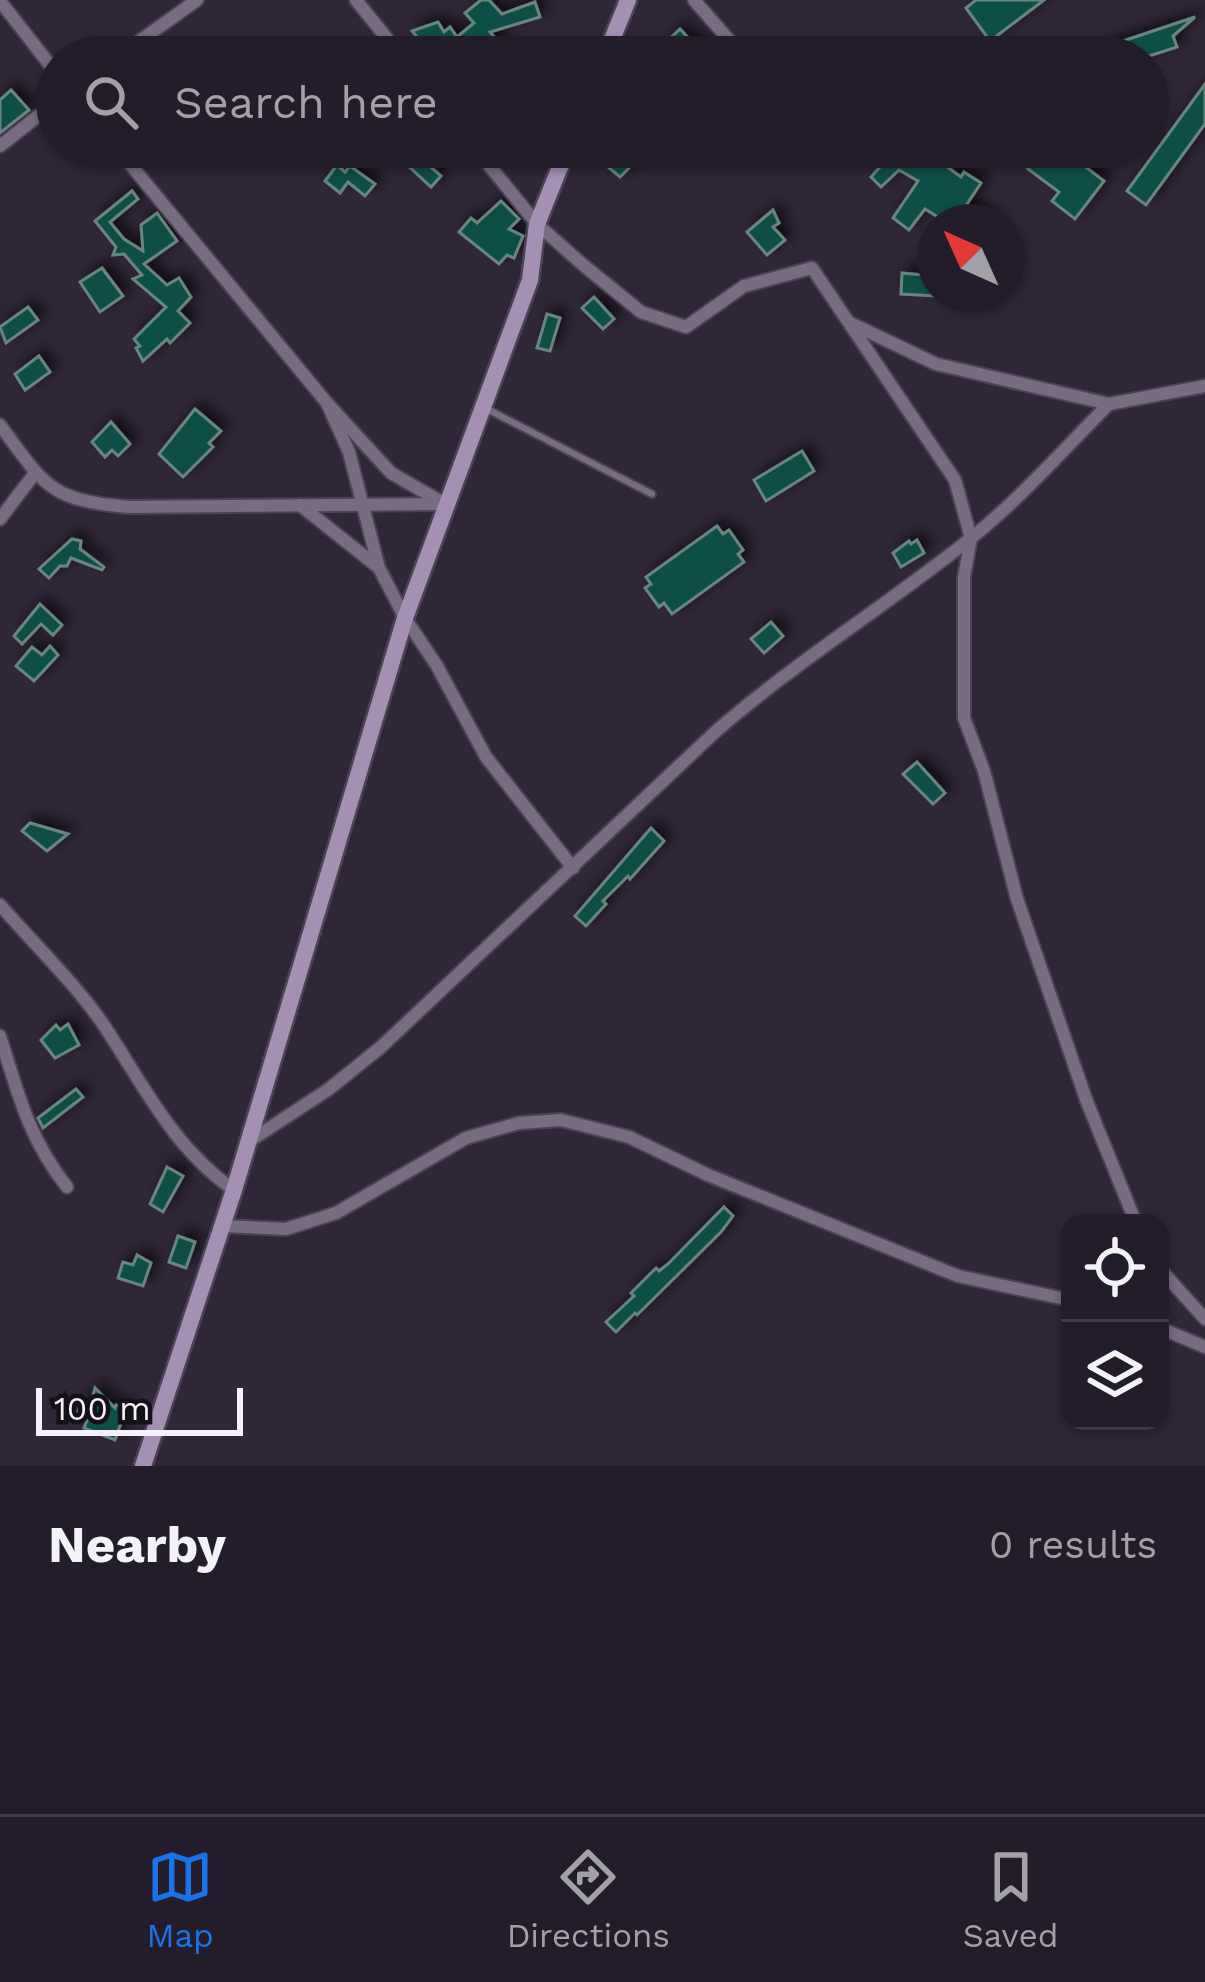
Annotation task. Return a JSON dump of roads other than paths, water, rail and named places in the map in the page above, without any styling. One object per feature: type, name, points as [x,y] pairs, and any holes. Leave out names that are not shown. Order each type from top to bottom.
[{"type":"main road","points":[[613,36],[628,0]]},
{"type":"main road","points":[[143,1466],[248,1143],[404,618],[530,280],[537,224],[560,168]]},
{"type":"street","points":[[146,36],[197,0]]},
{"type":"street","points":[[356,0],[385,36]]},
{"type":"street","points":[[694,0],[726,36]]},
{"type":"street","points":[[0,2],[36,47]]},
{"type":"street","points":[[0,146],[36,118]]},
{"type":"street","points":[[133,168],[327,403],[391,473],[445,504]]},
{"type":"street","points":[[491,168],[537,224],[640,312],[686,327],[744,286],[812,268],[955,480],[971,538],[964,577],[964,718],[984,771],[1017,898],[1094,1120],[1132,1214]]},
{"type":"street","points":[[849,322],[936,364],[1109,404],[1205,386]]},
{"type":"street","points":[[327,403],[349,452],[380,568],[404,618],[437,666],[486,757],[573,868]]},
{"type":"street","points":[[248,1143],[329,1089],[381,1047],[768,685],[971,538],[1109,404]]},
{"type":"street","points":[[0,425],[35,473],[79,502],[129,507],[445,504]]},
{"type":"street","points":[[0,519],[35,473]]},
{"type":"street","points":[[298,503],[380,568]]},
{"type":"street","points":[[0,904],[101,1022],[201,1167],[233,1190]]},
{"type":"street","points":[[0,1036],[33,1138],[67,1187]]},
{"type":"street","points":[[221,1226],[286,1229],[303,1224],[336,1213],[466,1138],[519,1123],[561,1120],[629,1137],[708,1175],[958,1276],[1061,1298]]},
{"type":"street","points":[[1169,1279],[1205,1319]]},
{"type":"street","points":[[1169,1332],[1205,1347]]},
{"type":"lane","points":[[482,406],[652,494]]}]
